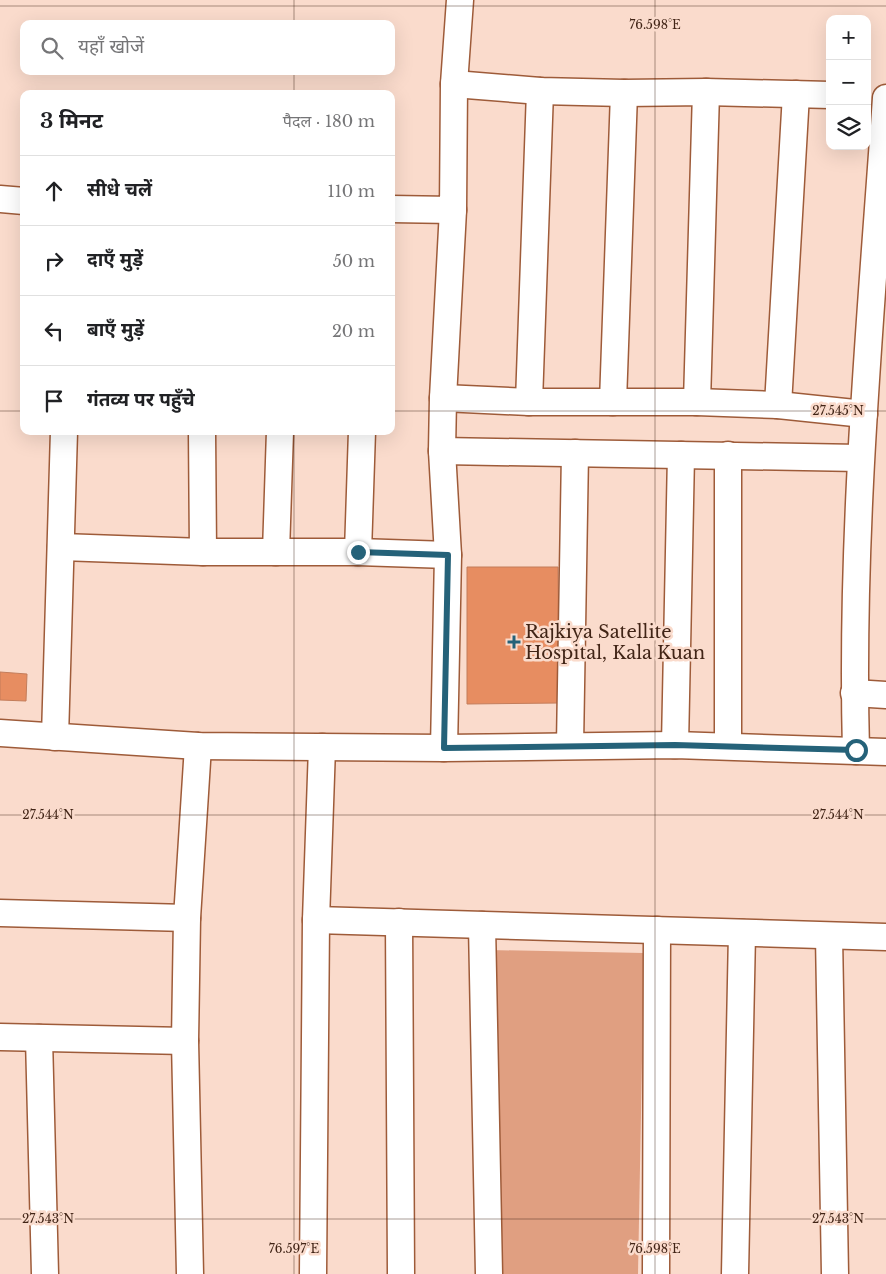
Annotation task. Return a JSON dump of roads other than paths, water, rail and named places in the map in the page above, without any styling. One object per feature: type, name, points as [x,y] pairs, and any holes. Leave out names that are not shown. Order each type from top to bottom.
[{"type":"street","points":[[444,748],[448,555],[442,450],[443,398],[453,210],[454,84],[460,0]]},
{"type":"street","points":[[454,84],[540,91],[706,92],[826,96]]},
{"type":"street","points":[[529,402],[540,91]]},
{"type":"street","points":[[697,402],[706,92]]},
{"type":"street","points":[[613,402],[624,93]]},
{"type":"street","points":[[778,405],[796,94]]},
{"type":"street","points":[[856,750],[854,693],[860,458],[886,98],[871,97]]},
{"type":"street","points":[[0,199],[20,201]]},
{"type":"street","points":[[395,210],[453,210]]},
{"type":"street","points":[[443,398],[529,402],[697,402],[778,405],[864,414]]},
{"type":"street","points":[[55,737],[64,435]]},
{"type":"street","points":[[202,435],[203,552]]},
{"type":"street","points":[[276,552],[280,435]]},
{"type":"street","points":[[358,552],[362,435]]},
{"type":"street","points":[[442,450],[860,458]]},
{"type":"street","points":[[570,745],[575,453]]},
{"type":"street","points":[[675,745],[681,455]]},
{"type":"street","points":[[728,455],[728,746]]},
{"type":"street","points":[[61,547],[203,552],[358,552],[448,555]]},
{"type":"street","points":[[854,693],[886,695]]},
{"type":"street","points":[[0,733],[198,746],[444,748],[675,745],[886,752]]},
{"type":"street","points":[[190,1274],[185,1041],[187,918],[198,746]]},
{"type":"street","points":[[313,1274],[316,920],[322,747]]},
{"type":"street","points":[[0,914],[187,918]]},
{"type":"street","points":[[316,920],[886,938]]},
{"type":"street","points":[[399,922],[401,1274]]},
{"type":"street","points":[[482,925],[489,1274]]},
{"type":"street","points":[[656,1274],[657,930]]},
{"type":"street","points":[[735,1274],[742,933]]},
{"type":"street","points":[[829,936],[835,1274]]},
{"type":"street","points":[[0,1037],[185,1041]]},
{"type":"street","points":[[39,1038],[45,1274]]},
{"type":"place","name":"Rajkiya Satellite Hospital, Kala Kuan","points":[[514,642]]}]
